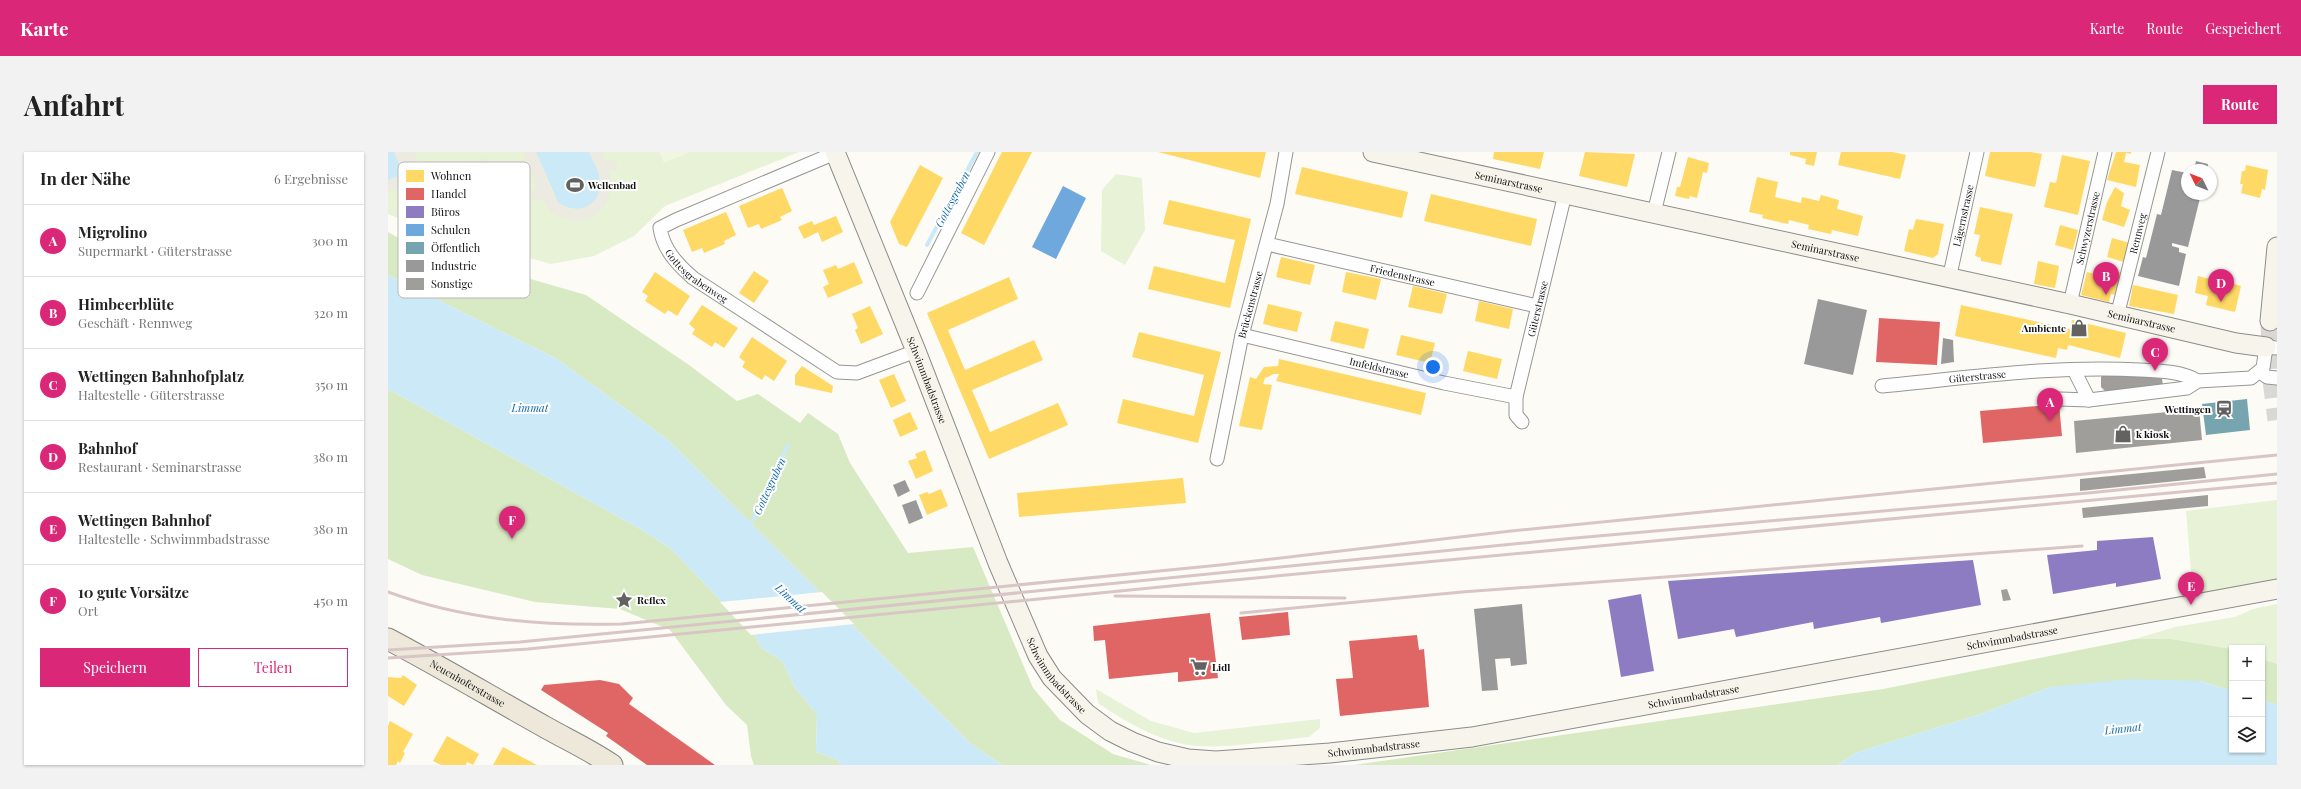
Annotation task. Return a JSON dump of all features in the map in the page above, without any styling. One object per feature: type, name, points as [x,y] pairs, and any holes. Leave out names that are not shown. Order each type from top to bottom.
[{"type":"main road","name":"Schwimmbadstrasse","points":[[835,152],[916,351],[1010,592],[1038,656],[1049,673],[1069,697],[1087,714],[1110,731],[1132,742],[1158,752],[1188,759],[1216,761],[1278,757],[1472,737],[2277,589]]},
{"type":"main road","name":"Seminarstrasse","points":[[1373,152],[1949,279],[2070,304],[2236,343],[2271,347]]},
{"type":"main road","points":[[2270,321],[2277,247]]},
{"type":"main road","name":"Neuenhoferstrasse","points":[[388,639],[453,673],[547,728],[583,746],[612,765]]},
{"type":"main road","name":"Neuenhoferstrasse","points":[[547,728],[590,765]]},
{"type":"street","name":"Gottesgrabenweg","points":[[835,152],[676,220],[660,228],[661,237],[676,264],[693,278],[837,372],[857,373],[916,351]]},
{"type":"street","points":[[917,293],[988,152]]},
{"type":"street","name":"Brückenstrasse","points":[[1217,459],[1242,335],[1267,244],[1286,152]]},
{"type":"street","points":[[1654,213],[1670,152]]},
{"type":"street","name":"Lägernstrasse","points":[[1949,279],[1976,152]]},
{"type":"street","name":"Schwyzerstrasse","points":[[2070,304],[2105,152]]},
{"type":"street","name":"Rennweg","points":[[2117,316],[2158,152]]},
{"type":"street","name":"Güterstrasse","points":[[1522,422],[1516,415],[1516,397],[1565,194]]},
{"type":"street","name":"Friedenstrasse","points":[[1267,244],[1538,306]]},
{"type":"street","name":"Imfeldstrasse","points":[[1242,335],[1444,383],[1516,397]]},
{"type":"street","points":[[2271,347],[2260,372],[2267,377],[2277,378]]},
{"type":"street","name":"Güterstrasse","points":[[1882,386],[2108,368],[2186,374],[2198,381]]},
{"type":"street","points":[[2074,370],[2089,400]]},
{"type":"street","name":"Güterstrasse","points":[[2060,399],[2089,400],[2187,388],[2198,381],[2244,379],[2260,372]]},
{"type":"green space","points":[[388,152],[799,152],[665,206],[634,236],[594,256],[551,264],[530,258],[530,162],[398,162],[398,218],[388,214]]},
{"type":"green space","points":[[659,152],[690,152],[664,163]]},
{"type":"green space","points":[[1116,174],[1142,178],[1145,230],[1125,265],[1101,251],[1102,190]]},
{"type":"green space","points":[[388,232],[398,238],[398,280],[388,275]]},
{"type":"green space","points":[[530,279],[586,295],[689,365],[737,401],[758,394],[800,423],[808,413],[838,434],[850,463],[908,553],[973,547],[1033,688],[1060,720],[1113,754],[1151,765],[1002,765],[970,743],[667,439],[557,359],[434,298],[530,298]]},
{"type":"green space","points":[[388,389],[642,530],[671,549],[756,637],[760,647],[782,661],[795,688],[817,714],[816,752],[838,760],[841,765],[754,765],[751,756],[747,725],[726,705],[670,630],[620,609],[535,602],[422,575],[388,559]]},
{"type":"green space","points":[[2277,500],[2277,580],[2193,595],[2186,511]]},
{"type":"green space","points":[[2277,604],[2277,664],[2265,660],[2265,645],[2229,645],[2229,649],[2171,639],[2135,639],[2175,627],[2235,617],[2253,609]]},
{"type":"green space","points":[[2135,639],[2171,639],[2229,649],[2229,690],[2200,681],[2050,687],[1981,714],[1855,753],[1838,765],[1354,765],[1883,689]]},
{"type":"green space","points":[[2265,660],[2277,664],[2277,705],[2265,701]]},
{"type":"green space","points":[[1096,689],[1151,721],[1194,733],[1320,719],[1320,728],[1309,737],[1228,746],[1196,746],[1183,744],[1149,733],[1118,716],[1098,703]]},
{"type":"shaded area","points":[[394,152],[414,152],[418,162],[398,162]]},
{"type":"shaded area","points":[[523,152],[536,152],[553,194],[565,207],[572,210],[597,197],[599,191],[600,180],[589,152],[602,152],[606,162],[610,161],[610,159],[614,159],[618,168],[615,172],[614,169],[609,171],[612,183],[609,197],[603,208],[594,216],[584,220],[572,221],[552,213],[542,199],[533,200],[530,192],[538,189],[530,169],[530,162],[527,162]]},
{"type":"shaded area","points":[[487,158],[488,162],[477,162]]},
{"type":"shaded area","points":[[398,176],[398,188],[388,192],[388,180]]},
{"type":"water","points":[[388,152],[394,152],[398,162],[398,176],[388,180]]},
{"type":"water","name":"Wellenbad","points":[[536,152],[589,152],[600,181],[600,190],[597,197],[592,203],[580,208],[572,208],[558,202]]},
{"type":"water","name":"Limmat","points":[[388,275],[398,280],[398,298],[434,298],[557,359],[667,439],[970,743],[1002,765],[841,765],[838,760],[816,752],[817,714],[795,688],[782,661],[760,647],[756,637],[671,549],[642,530],[388,389]]},
{"type":"water","name":"Limmat","points":[[2129,679],[2200,681],[2229,690],[2229,753],[2265,753],[2265,701],[2277,705],[2277,765],[1838,765],[1855,753],[1981,714],[2050,687]]},
{"type":"pier","points":[[822,592],[854,624],[751,635],[720,602]]},
{"type":"building: Wohnen","points":[[1002,152],[1032,152],[984,245],[961,233]]},
{"type":"building: Wohnen","points":[[1158,152],[1266,152],[1260,178]]},
{"type":"building: Wohnen","points":[[1494,152],[1544,152],[1540,169],[1493,159]]},
{"type":"building: Wohnen","points":[[1585,152],[1635,154],[1627,187],[1579,176]]},
{"type":"building: Wohnen","points":[[1790,152],[1817,152],[1814,166],[1805,164],[1806,159],[1790,155]]},
{"type":"building: Wohnen","points":[[1841,152],[1893,152],[1906,155],[1900,179],[1838,165]]},
{"type":"building: Wohnen","points":[[1990,152],[2031,152],[2042,154],[2035,187],[1985,176]]},
{"type":"building: Wohnen","points":[[2116,152],[2131,152],[2131,154],[2126,153],[2124,162],[2140,165],[2136,187],[2107,180]]},
{"type":"building: Wohnen","points":[[2062,155],[2090,161],[2078,215],[2044,207],[2050,182],[2056,183]]},
{"type":"building: Wohnen","points":[[1688,157],[1709,163],[1707,173],[1703,172],[1697,198],[1690,196],[1689,199],[1675,196],[1677,187],[1680,187]]},
{"type":"building: Wohnen","points":[[920,165],[943,178],[907,247],[899,244],[890,222]]},
{"type":"building: Wohnen","points":[[2246,165],[2268,170],[2265,190],[2262,189],[2260,198],[2241,193],[2243,184],[2240,184],[2242,171],[2245,171]]},
{"type":"building: Wohnen","points":[[1302,167],[1408,192],[1402,218],[1295,194]]},
{"type":"building: Wohnen","points":[[1757,177],[1778,182],[1775,197],[1801,203],[1802,197],[1819,201],[1821,195],[1839,200],[1837,209],[1863,216],[1858,236],[1832,230],[1831,234],[1808,229],[1809,225],[1789,220],[1788,224],[1762,218],[1763,215],[1749,212]]},
{"type":"building: Wohnen","points":[[2115,187],[2124,193],[2121,206],[2130,210],[2124,227],[2102,220],[2107,202]]},
{"type":"building: Wohnen","points":[[782,188],[792,211],[780,217],[782,220],[761,229],[759,224],[748,228],[739,206]]},
{"type":"building: Wohnen","points":[[1431,194],[1537,219],[1531,246],[1424,221]]},
{"type":"building: Wohnen","points":[[1169,200],[1251,219],[1230,308],[1148,289],[1154,266],[1225,283],[1235,240],[1163,224]]},
{"type":"building: Wohnen","points":[[1980,207],[2013,214],[2001,265],[1981,261],[1981,258],[1975,256],[1980,235],[1974,234]]},
{"type":"building: Wohnen","points":[[726,212],[736,235],[724,241],[725,244],[704,253],[702,248],[692,252],[683,230]]},
{"type":"building: Wohnen","points":[[836,216],[843,232],[822,242],[818,232],[804,239],[798,227],[812,221],[814,225]]},
{"type":"building: Wohnen","points":[[1916,219],[1944,224],[1938,254],[1933,258],[1904,251],[1909,229],[1913,230]]},
{"type":"building: Wohnen","points":[[2060,225],[2078,230],[2073,250],[2055,245]]},
{"type":"building: Wohnen","points":[[2112,238],[2130,243],[2124,262],[2107,257]]},
{"type":"building: Wohnen","points":[[1281,257],[1315,265],[1310,285],[1276,277]]},
{"type":"building: Wohnen","points":[[2038,261],[2059,266],[2055,288],[2034,284]]},
{"type":"building: Wohnen","points":[[854,262],[863,283],[828,298],[823,287],[829,284],[823,270],[836,265],[838,269]]},
{"type":"building: Wohnen","points":[[2109,270],[2122,273],[2116,295],[2111,294],[2109,302],[2081,295],[2087,272],[2107,277]]},
{"type":"building: Wohnen","points":[[754,271],[769,281],[754,303],[739,293]]},
{"type":"building: Wohnen","points":[[655,272],[690,296],[677,316],[668,310],[665,314],[645,301],[648,296],[642,292]]},
{"type":"building: Wohnen","points":[[1346,272],[1381,279],[1376,300],[1342,292]]},
{"type":"building: Wohnen","points":[[2198,276],[2222,282],[2223,278],[2232,280],[2231,283],[2241,286],[2235,312],[2206,305],[2208,296],[2195,293]]},
{"type":"building: Wohnen","points":[[1009,277],[1018,299],[948,330],[965,370],[1034,340],[1043,360],[972,390],[990,432],[1058,403],[1068,425],[989,459],[927,313]]},
{"type":"building: Wohnen","points":[[2133,285],[2178,295],[2174,314],[2129,306]]},
{"type":"building: Wohnen","points":[[1413,286],[1447,294],[1442,314],[1408,307]]},
{"type":"building: Wohnen","points":[[1479,301],[1513,309],[1509,329],[1475,321]]},
{"type":"building: Wohnen","points":[[1268,304],[1302,312],[1297,332],[1263,324]]},
{"type":"building: Wohnen","points":[[702,305],[738,328],[724,348],[715,342],[712,347],[692,334],[695,329],[689,324]]},
{"type":"building: Wohnen","points":[[1961,305],[2070,329],[2072,320],[2126,333],[2120,358],[2068,345],[2067,350],[2058,348],[2056,358],[1955,336]]},
{"type":"building: Wohnen","points":[[870,306],[883,334],[861,344],[855,330],[858,328],[852,314]]},
{"type":"building: Wohnen","points":[[1335,321],[1369,329],[1364,349],[1330,341]]},
{"type":"building: Wohnen","points":[[1139,332],[1221,352],[1198,443],[1117,423],[1123,399],[1194,416],[1204,375],[1132,357]]},
{"type":"building: Wohnen","points":[[1401,335],[1435,343],[1430,363],[1396,355]]},
{"type":"building: Wohnen","points":[[752,337],[787,361],[774,381],[765,375],[762,380],[742,367],[745,362],[739,357]]},
{"type":"building: Wohnen","points":[[1468,351],[1502,359],[1497,379],[1463,371]]},
{"type":"building: Wohnen","points":[[1279,359],[1426,393],[1421,415],[1276,381],[1279,374],[1274,374],[1265,378],[1263,384],[1272,385],[1262,430],[1239,426],[1250,377],[1256,379],[1264,367],[1278,366]]},
{"type":"building: Wohnen","points":[[802,366],[833,386],[832,393],[795,385],[795,375]]},
{"type":"building: Wohnen","points":[[894,374],[906,401],[891,408],[879,380]]},
{"type":"building: Wohnen","points":[[910,412],[918,429],[900,437],[893,420]]},
{"type":"building: Wohnen","points":[[925,450],[933,471],[916,479],[908,461],[917,458],[915,454]]},
{"type":"building: Wohnen","points":[[1183,478],[1186,503],[1019,517],[1017,493]]},
{"type":"building: Wohnen","points":[[941,489],[948,506],[927,515],[919,495],[927,492],[929,494]]},
{"type":"building: Wohnen","points":[[403,675],[417,685],[404,706],[388,696],[388,677],[401,678]]},
{"type":"building: Wohnen","points":[[390,721],[413,734],[403,752],[405,753],[400,763],[398,761],[396,765],[388,765],[388,726]]},
{"type":"building: Wohnen","points":[[447,736],[479,754],[473,765],[467,762],[466,765],[441,765],[433,761]]},
{"type":"building: Wohnen","points":[[503,747],[537,765],[493,765]]},
{"type":"building: Handel","points":[[1879,318],[1940,322],[1937,365],[1876,362]]},
{"type":"building: Handel","points":[[2059,404],[2062,436],[1983,443],[1980,411]]},
{"type":"building: Handel","name":"k kiosk","points":[[2140,424],[2142,440],[2106,443],[2104,428]]},
{"type":"building: Handel","points":[[1288,612],[1290,635],[1242,640],[1239,617]]},
{"type":"building: Handel","points":[[1210,613],[1218,678],[1178,682],[1178,672],[1109,679],[1105,640],[1094,641],[1093,626]]},
{"type":"building: Handel","points":[[1417,635],[1419,650],[1424,649],[1429,707],[1340,716],[1336,679],[1353,678],[1349,641]]},
{"type":"building: Handel","points":[[600,680],[619,684],[633,698],[629,704],[715,765],[647,765],[606,736],[608,733],[541,690],[544,685]]},
{"type":"building: Büros","points":[[2153,537],[2161,579],[2116,587],[2116,583],[2053,594],[2047,555],[2097,550],[2097,541]]},
{"type":"building: Büros","points":[[1973,560],[1981,605],[1881,623],[1880,617],[1814,629],[1813,622],[1736,637],[1734,629],[1678,639],[1668,581]]},
{"type":"building: Büros","points":[[1641,594],[1654,671],[1621,677],[1608,600]]},
{"type":"building: Schulen","points":[[1063,186],[1086,198],[1056,259],[1032,247]]},
{"type":"building: Öffentlich","points":[[2247,399],[2250,430],[2206,435],[2202,404]]},
{"type":"building: Industrie","points":[[2196,161],[2208,164],[2195,164]]},
{"type":"building: Industrie","points":[[2172,170],[2181,172],[2181,200],[2200,200],[2188,247],[2172,243],[2172,246],[2179,248],[2179,252],[2186,254],[2179,286],[2138,276],[2143,257],[2146,258],[2157,214],[2161,215]]},
{"type":"building: Industrie","points":[[1818,299],[1867,310],[1853,375],[1804,364]]},
{"type":"building: Industrie","points":[[1943,338],[1953,340],[1954,362],[1941,364]]},
{"type":"building: Industrie","points":[[905,480],[910,491],[898,497],[893,485]]},
{"type":"building: Industrie","points":[[916,500],[923,518],[909,524],[902,505]]},
{"type":"building: Industrie","points":[[1522,604],[1527,664],[1511,666],[1510,658],[1495,659],[1498,690],[1482,691],[1474,609]]},
{"type":"building: Sonstige","points":[[2103,375],[2155,375],[2162,379],[2163,385],[2106,392],[2101,387],[2101,377]]},
{"type":"building: Sonstige","points":[[2199,409],[2202,440],[2076,453],[2074,421]]},
{"type":"building: Sonstige","points":[[2204,467],[2206,478],[2080,491],[2080,479]]},
{"type":"building: Sonstige","points":[[2208,495],[2208,506],[2083,518],[2082,508]]},
{"type":"building: Sonstige","points":[[2007,589],[2011,600],[2003,601],[2001,590]]},
{"type":"waterway","name":"Gottesgraben","points":[[927,245],[977,152]]},
{"type":"waterway","name":"Gottesgraben","points":[[747,526],[753,520],[788,445]]},
{"type":"tunnel","points":[[2270,321],[2272,380],[2277,420]]},
{"type":"railway","points":[[388,592],[445,609],[474,615],[562,624],[622,624],[1220,565],[1511,531],[2277,455]]},
{"type":"railway","points":[[388,650],[520,642],[1564,539],[2088,493],[2277,474]]},
{"type":"railway","points":[[388,658],[528,649],[1201,583],[2277,483]]},
{"type":"railway","points":[[1241,613],[1462,592],[2082,546]]},
{"type":"railway","points":[[1115,596],[1345,598]]},
{"type":"place","name":"Wellenbad","points":[[575,185]]},
{"type":"place","name":"Himbeerblüte","points":[[2106,295]]},
{"type":"place","name":"Bahnhof","points":[[2221,302]]},
{"type":"place","name":"Ambiente","points":[[2079,328]]},
{"type":"place","name":"Wettingen Bahnhofplatz","points":[[2155,371]]},
{"type":"place","name":"Wettingen","points":[[2224,409]]},
{"type":"place","name":"Migrolino","points":[[2050,421]]},
{"type":"place","name":"k kiosk","points":[[2123,434]]},
{"type":"place","name":"10 gute Vorsätze","points":[[512,539]]},
{"type":"place","name":"Reflex","points":[[624,600]]},
{"type":"place","name":"Wettingen Bahnhof","points":[[2191,605]]},
{"type":"place","name":"Lidl","points":[[1199,667]]}]
